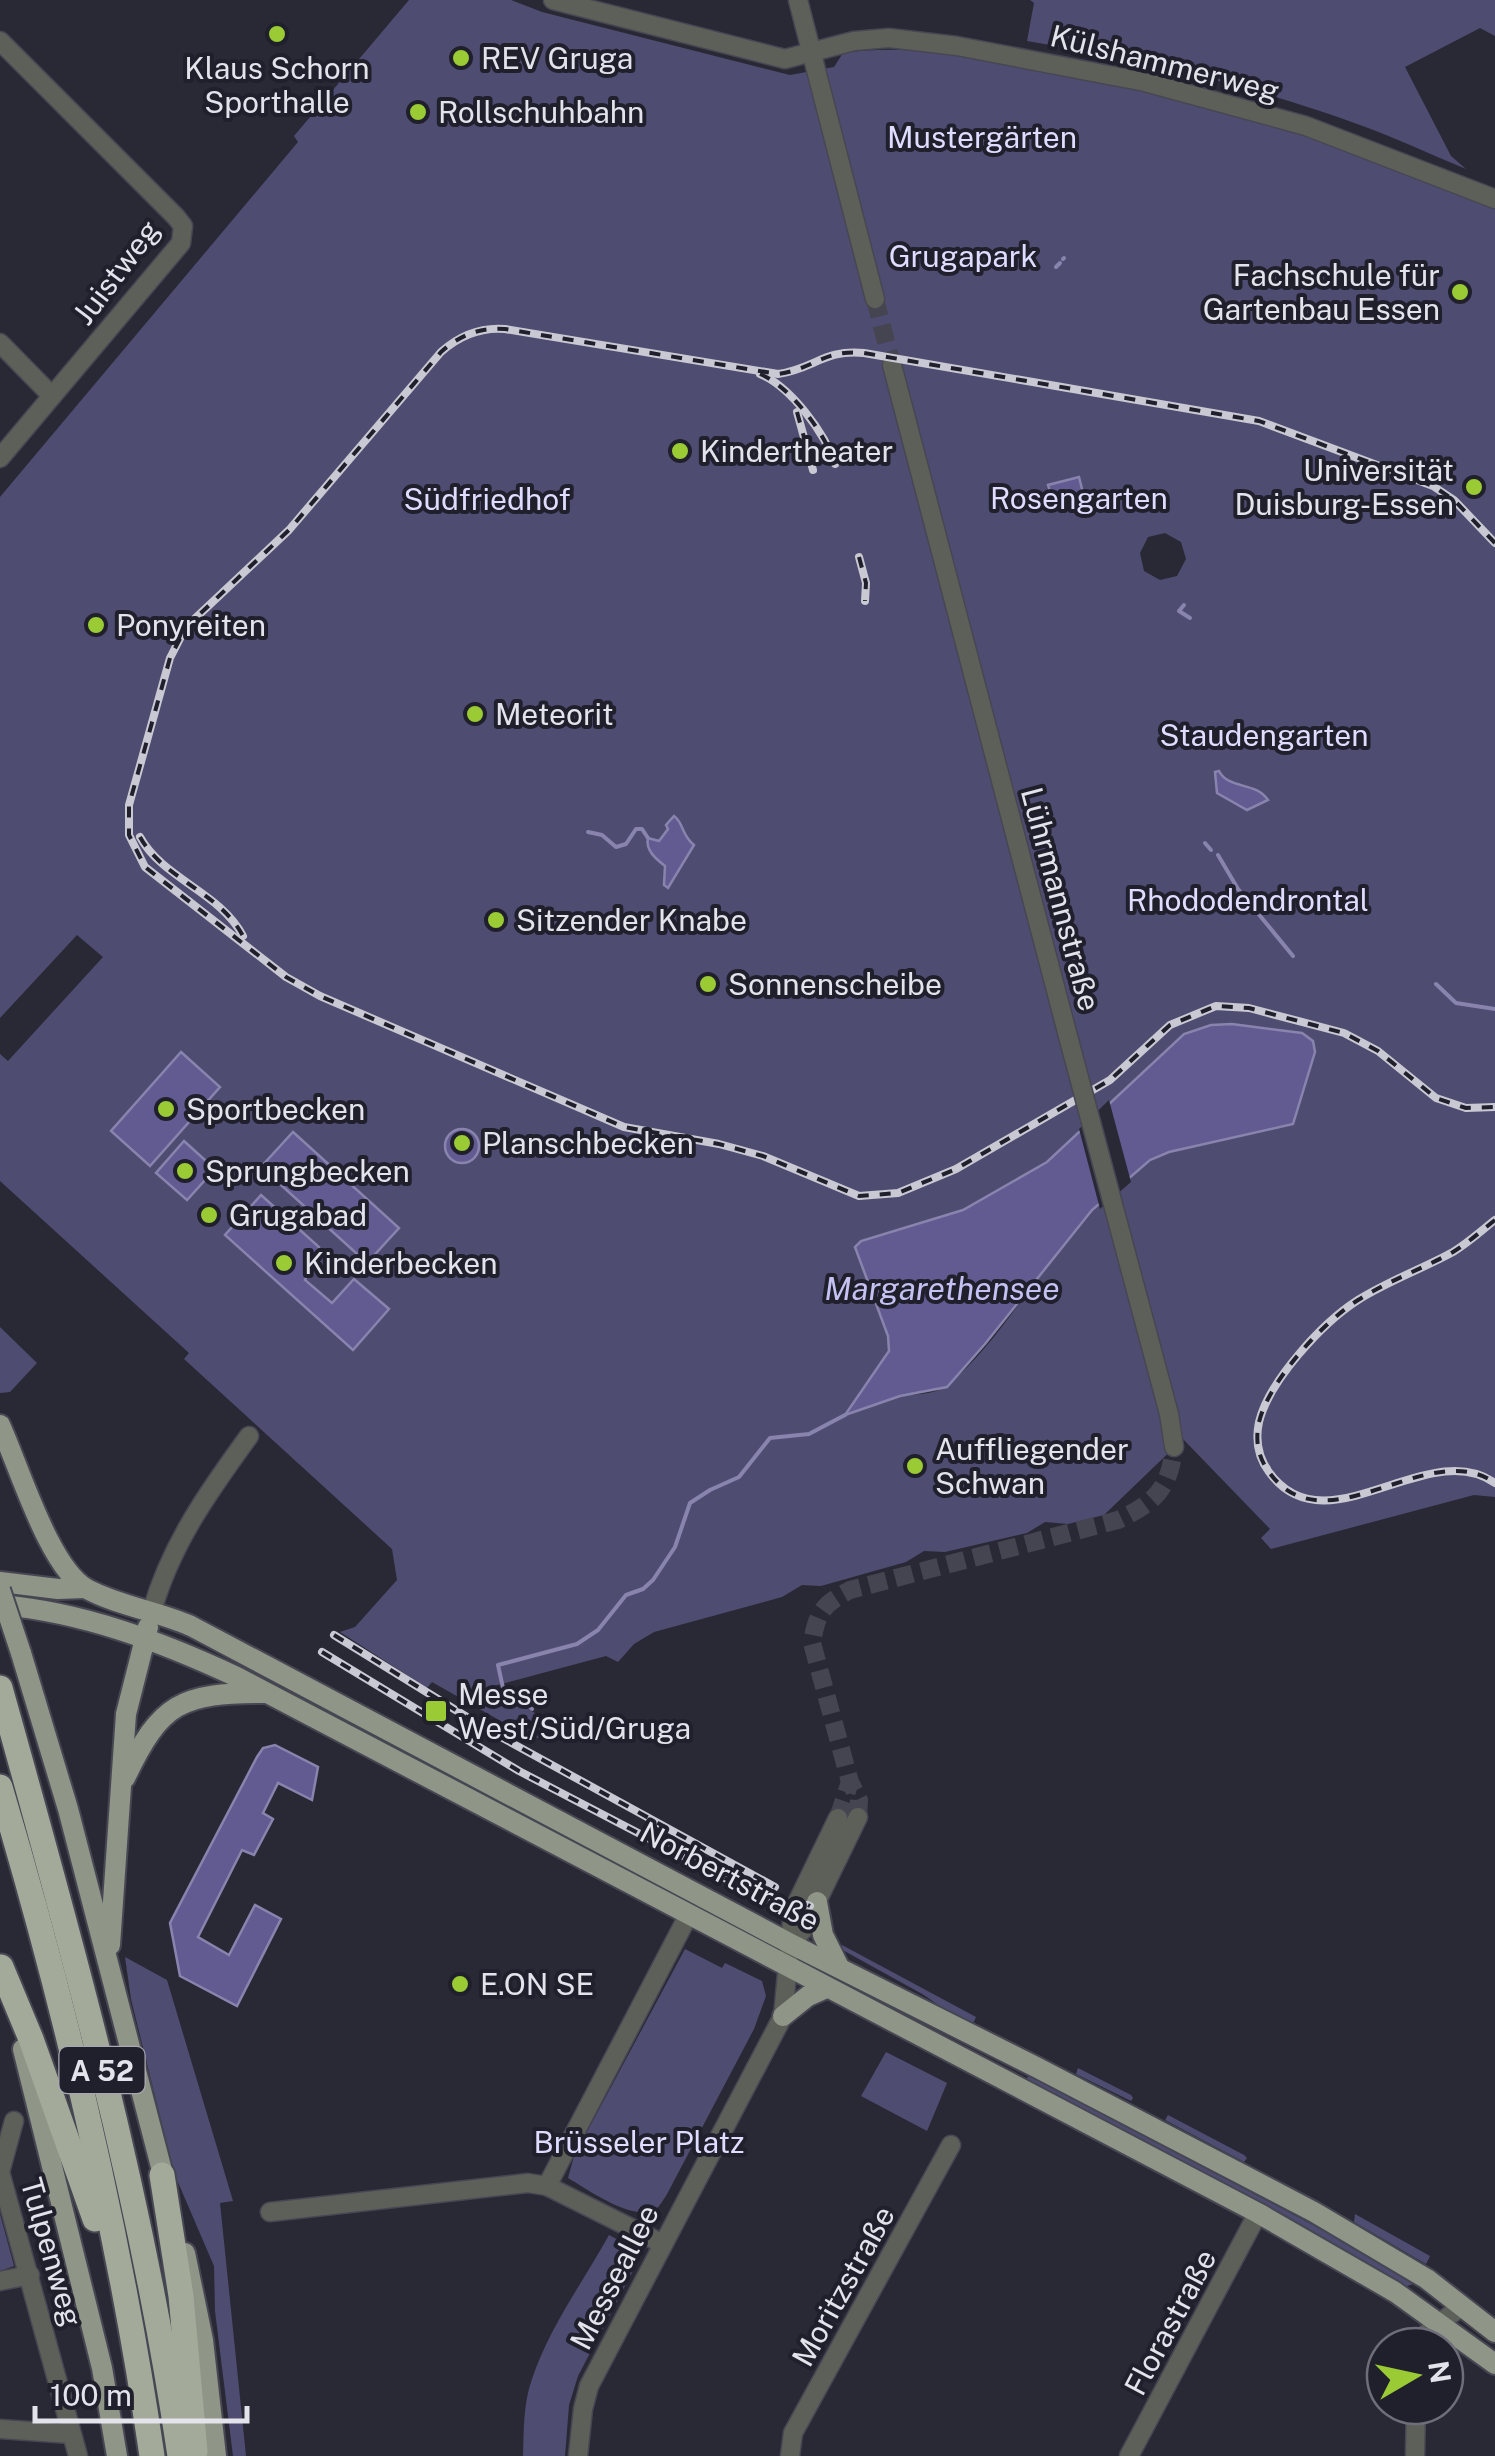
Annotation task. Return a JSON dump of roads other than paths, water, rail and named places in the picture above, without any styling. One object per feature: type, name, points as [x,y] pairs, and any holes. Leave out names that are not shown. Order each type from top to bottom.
[{"type":"highway","name":"A 52","points":[[0,1688],[126,2167],[154,2299],[180,2456]]},
{"type":"highway","name":"A 52","points":[[0,1787],[58,2000],[104,2194],[152,2456]]},
{"type":"highway","points":[[0,1966],[87,2194],[135,2348]]},
{"type":"highway","points":[[162,2175],[181,2296],[196,2456]]},
{"type":"main road","points":[[0,1425],[56,1554],[68,1574],[85,1588]]},
{"type":"main road","points":[[0,1586],[109,1964],[197,2306],[216,2456]]},
{"type":"main road","name":"Norbertstraße","points":[[0,1586],[85,1588],[190,1626],[791,1944],[1314,2212],[1410,2269],[1495,2332]]},
{"type":"main road","name":"Norbertstraße","points":[[0,1605],[66,1615],[145,1638],[218,1668],[1258,2213],[1440,2322],[1495,2364]]},
{"type":"main road","points":[[109,1964],[126,1714],[152,1611]]},
{"type":"main road","points":[[120,1789],[142,1742],[173,1707],[222,1693],[266,1693]]},
{"type":"main road","points":[[817,1902],[824,1934],[839,1967]]},
{"type":"main road","points":[[0,1966],[97,2350],[118,2456]]},
{"type":"main road","points":[[783,2016],[808,1996],[826,1988]]},
{"type":"street","name":"Külshammerweg","points":[[553,0],[785,59],[854,41],[889,38],[977,49],[1145,82],[1306,126],[1495,200]]},
{"type":"street","points":[[798,0],[875,299]]},
{"type":"street","name":"Juistweg","points":[[0,41],[176,217],[184,232],[182,242],[0,458]]},
{"type":"street","points":[[0,343],[52,396]]},
{"type":"street","name":"Lührmannstraße","points":[[892,365],[1169,1414],[1174,1446]]},
{"type":"street","points":[[152,1611],[168,1565],[190,1522],[249,1436]]},
{"type":"street","points":[[791,1944],[803,1930],[858,1817]]},
{"type":"street","points":[[788,1967],[793,1911],[838,1818]]},
{"type":"street","points":[[547,2186],[690,1914]]},
{"type":"street","name":"Messeallee","points":[[578,2456],[582,2409],[590,2386],[783,2016],[788,1967]]},
{"type":"street","name":"Tulpenweg","points":[[14,2121],[0,2172],[78,2456]]},
{"type":"street","name":"Moritzstraße","points":[[790,2456],[793,2433],[951,2145]]},
{"type":"street","points":[[270,2212],[528,2183],[547,2186],[662,2243]]},
{"type":"street","name":"Florastraße","points":[[1128,2456],[1258,2213]]},
{"type":"street","points":[[0,2281],[30,2275]]},
{"type":"street","points":[[1435,2326],[1462,2306]]},
{"type":"street","points":[[1415,2456],[1416,2426]]},
{"type":"street","points":[[0,2429],[71,2434]]},
{"type":"water","points":[[1079,477],[1083,493],[1053,501],[1048,485]]},
{"type":"water","points":[[1219,771],[1229,781],[1256,790],[1268,800],[1247,810],[1217,793],[1215,772]]},
{"type":"water","points":[[674,816],[694,845],[668,888],[664,885],[665,866],[652,854],[648,838],[659,841]]},
{"type":"water","name":"Margarethensee","points":[[1211,1025],[1302,1033],[1313,1041],[1315,1052],[1293,1124],[1169,1152],[1150,1160],[1092,1210],[947,1387],[900,1396],[845,1415],[889,1351],[888,1336],[855,1247],[861,1241],[963,1210],[1047,1162],[1184,1034]]},
{"type":"water","name":"Sportbecken","points":[[181,1052],[220,1087],[150,1166],[111,1131]]},
{"type":"water","name":"Planschbecken","points":[[462,1129],[474,1134],[479,1146],[474,1158],[462,1163],[450,1158],[445,1146],[450,1134]]},
{"type":"water","points":[[293,1132],[399,1228],[367,1263],[261,1167]]},
{"type":"water","name":"Sprungbecken","points":[[184,1141],[215,1169],[187,1200],[156,1173]]},
{"type":"water","name":"Kinderbecken","points":[[261,1195],[319,1247],[305,1280],[332,1303],[354,1279],[389,1309],[353,1350],[225,1235]]},
{"type":"water","points":[[275,1745],[318,1767],[312,1800],[278,1783],[263,1813],[273,1819],[254,1855],[242,1850],[198,1937],[229,1955],[255,1905],[281,1919],[237,2006],[180,1976],[170,1923],[257,1757],[263,1748]]},
{"type":"waterway","points":[[1056,267],[1060,263]]},
{"type":"waterway","points":[[1184,605],[1179,611],[1190,618]]},
{"type":"waterway","points":[[588,832],[602,835],[616,847],[626,844],[636,829],[642,829],[648,838]]},
{"type":"waterway","points":[[1205,843],[1211,850]]},
{"type":"waterway","points":[[1218,855],[1238,889],[1293,956]]},
{"type":"waterway","points":[[1436,984],[1456,1003],[1495,1009]]},
{"type":"waterway","points":[[532,1709],[503,1688],[498,1665],[577,1644],[598,1630],[626,1595],[643,1589],[653,1580],[675,1547],[690,1503],[739,1477],[770,1438],[809,1434],[845,1415]]},
{"type":"tunnel","points":[[875,299],[892,365]]},
{"type":"tunnel","points":[[858,1817],[859,1800],[850,1782],[812,1643],[823,1610],[850,1590],[1118,1520],[1158,1493],[1169,1473],[1174,1447]]},
{"type":"tunnel","points":[[838,1818],[850,1782]]},
{"type":"railway","points":[[1495,543],[1454,500],[1433,486],[1259,421],[864,353],[839,354],[778,374],[505,329],[479,331],[441,352],[289,530],[186,627],[170,658],[129,805],[129,835],[145,867],[286,977],[320,996],[624,1127],[763,1156],[859,1196],[898,1193],[956,1169],[1110,1080],[1170,1025],[1216,1006],[1249,1008],[1344,1033],[1378,1051],[1436,1098],[1466,1108],[1495,1107]]},
{"type":"railway","points":[[760,374],[783,389],[805,412],[835,464]]},
{"type":"railway","points":[[797,412],[813,470]]},
{"type":"railway","points":[[859,557],[866,583],[865,601]]},
{"type":"railway","points":[[140,837],[163,864],[220,908],[243,936]]},
{"type":"railway","points":[[1495,1220],[1453,1252],[1369,1293],[1329,1323],[1285,1371],[1265,1406],[1257,1436],[1260,1455],[1269,1472],[1292,1493],[1319,1500],[1348,1498],[1439,1472],[1468,1472],[1495,1483]]},
{"type":"railway","points":[[334,1635],[488,1730],[775,1887]]},
{"type":"railway","points":[[322,1652],[519,1771],[767,1900]]},
{"type":"place","name":"Klaus Schorn Sporthalle","points":[[277,34]]},
{"type":"place","name":"REV Gruga","points":[[461,58]]},
{"type":"place","name":"Rollschuhbahn","points":[[418,112]]},
{"type":"place","name":"Fachschule für Gartenbau Essen","points":[[1460,292]]},
{"type":"place","name":"Kindertheater","points":[[680,451]]},
{"type":"place","name":"Universität Duisburg-Essen","points":[[1474,487]]},
{"type":"place","name":"Ponyreiten","points":[[96,625]]},
{"type":"place","name":"Meteorit","points":[[475,714]]},
{"type":"place","name":"Sitzender Knabe","points":[[496,920]]},
{"type":"place","name":"Sonnenscheibe","points":[[708,984]]},
{"type":"place","name":"Sportbecken","points":[[166,1109]]},
{"type":"place","name":"Planschbecken","points":[[462,1143]]},
{"type":"place","name":"Sprungbecken","points":[[185,1171]]},
{"type":"place","name":"Grugabad","points":[[209,1215]]},
{"type":"place","name":"Kinderbecken","points":[[284,1263]]},
{"type":"place","name":"Auffliegender Schwan","points":[[915,1466]]},
{"type":"place","name":"Messe West/Süd/Gruga","points":[[436,1711]]},
{"type":"place","name":"E.ON SE","points":[[460,1984]]},
{"type":"park label","name":"Mustergärten","points":[[982,137]]},
{"type":"park label","name":"Grugapark","points":[[963,256]]},
{"type":"park label","name":"Rosengarten","points":[[1079,498]]},
{"type":"park label","name":"Südfriedhof","points":[[487,499]]},
{"type":"park label","name":"Staudengarten","points":[[1264,735]]},
{"type":"park label","name":"Rhododendrontal","points":[[1248,900]]},
{"type":"park label","name":"Brüsseler Platz","points":[[639,2142]]}]
